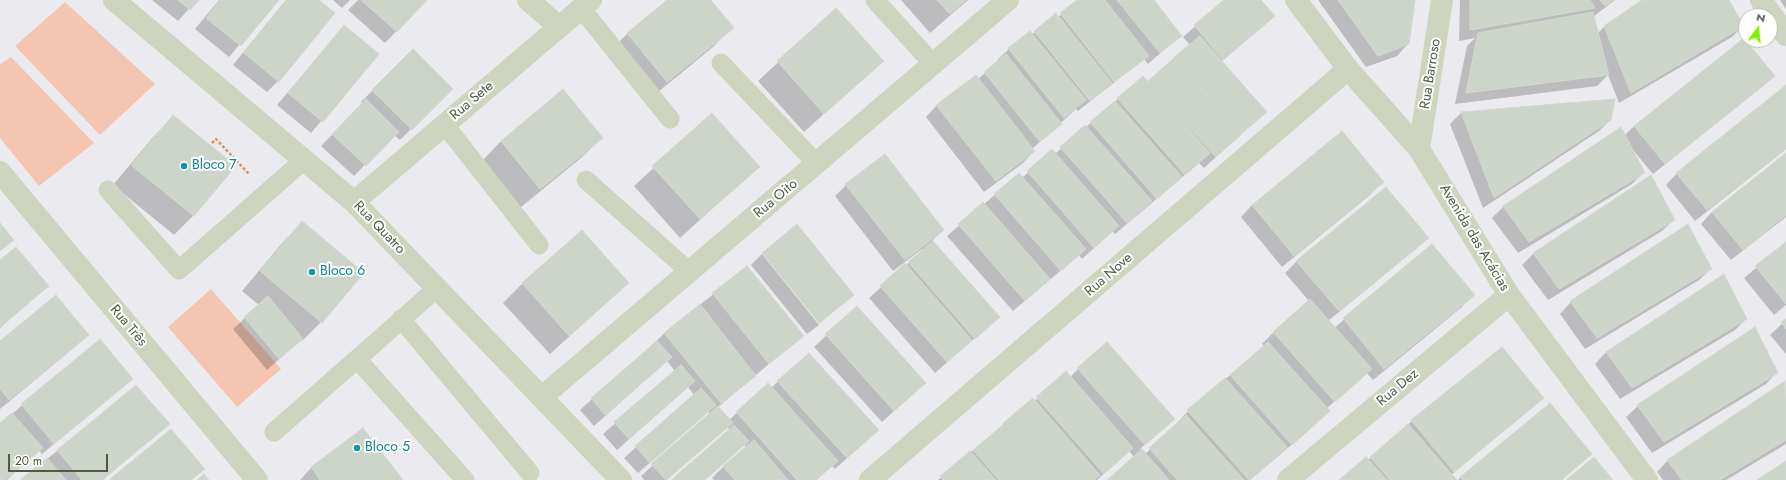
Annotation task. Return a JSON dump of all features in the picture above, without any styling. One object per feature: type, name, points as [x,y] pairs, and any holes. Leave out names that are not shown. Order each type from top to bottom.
[{"type":"street","name":"Rua Quatro","points":[[114,0],[354,202],[621,480]]},
{"type":"street","points":[[528,0],[559,27]]},
{"type":"street","name":"Rua Oito","points":[[542,397],[934,65],[1008,0]]},
{"type":"street","name":"Avenida das Acácias","points":[[1296,0],[1348,69],[1419,149],[1509,295],[1647,480]]},
{"type":"street","name":"Rua Barroso","points":[[1419,149],[1442,0]]},
{"type":"street","points":[[1761,0],[1786,35]]},
{"type":"street","name":"Rua Sete","points":[[354,202],[586,4]]},
{"type":"street","name":"Rua Nove","points":[[870,480],[1348,69]]},
{"type":"street","name":"Rua Três","points":[[0,172],[257,480]]},
{"type":"street","name":"Rua Dez","points":[[1288,480],[1509,295]]},
{"type":"lane","points":[[875,0],[934,65]]},
{"type":"lane","points":[[586,4],[670,119]]},
{"type":"lane","points":[[722,63],[817,164]]},
{"type":"lane","points":[[445,125],[539,245]]},
{"type":"lane","points":[[108,190],[179,270],[304,160]]},
{"type":"lane","points":[[586,180],[690,272]]},
{"type":"lane","points":[[274,432],[437,288]]},
{"type":"lane","points":[[401,319],[530,473]]},
{"type":"lane","points":[[357,359],[465,480]]},
{"type":"path","points":[[212,143],[216,139],[267,193]]},
{"type":"shaded area","points":[[65,2],[155,84],[100,135],[15,46]]},
{"type":"shaded area","points":[[11,57],[94,143],[39,186],[0,138],[0,64]]},
{"type":"shaded area","points":[[211,289],[281,369],[237,407],[168,327]]},
{"type":"building","points":[[178,0],[199,0],[190,10]]},
{"type":"building","points":[[220,0],[279,0],[241,46],[206,18]]},
{"type":"building","points":[[287,0],[319,0],[335,13],[279,82],[244,53]]},
{"type":"building","points":[[361,0],[427,0],[397,32]]},
{"type":"building","points":[[667,0],[711,0],[734,28],[667,82],[627,33]]},
{"type":"building","points":[[937,0],[966,0],[950,14]]},
{"type":"building","points":[[1077,0],[1105,0],[1149,56],[1114,82],[1060,13]]},
{"type":"building","points":[[1117,0],[1154,0],[1182,36],[1160,53]]},
{"type":"building","points":[[1224,0],[1261,0],[1275,16],[1223,60],[1194,25]]},
{"type":"building","points":[[1338,0],[1415,0],[1409,44],[1378,56]]},
{"type":"building","points":[[1470,0],[1590,0],[1595,8],[1470,30]]},
{"type":"building","points":[[1600,0],[1613,0],[1605,6]]},
{"type":"building","points":[[1642,0],[1729,0],[1738,16],[1738,30],[1631,93],[1604,26]]},
{"type":"building","points":[[836,8],[884,61],[824,114],[777,61]]},
{"type":"building","points":[[1593,12],[1609,75],[1466,93],[1478,33]]},
{"type":"building","points":[[1056,13],[1112,83],[1090,101],[1034,31]]},
{"type":"building","points":[[344,25],[379,54],[323,122],[288,93]]},
{"type":"building","points":[[1030,31],[1086,100],[1064,118],[1008,48]]},
{"type":"building","points":[[1200,36],[1267,112],[1241,134],[1174,57]]},
{"type":"building","points":[[1738,43],[1738,48],[1752,48],[1775,76],[1665,164],[1634,126]]},
{"type":"building","points":[[413,49],[453,89],[412,130],[372,90]]},
{"type":"building","points":[[1006,54],[1062,124],[1040,142],[984,72]]},
{"type":"building","points":[[1174,58],[1241,135],[1216,157],[1148,81]]},
{"type":"building","points":[[976,75],[1035,151],[996,181],[936,105]]},
{"type":"building","points":[[1143,76],[1210,153],[1185,175],[1117,98]]},
{"type":"building","points":[[1786,85],[1786,148],[1707,210],[1676,173]]},
{"type":"building","points":[[563,89],[603,138],[540,189],[501,141]]},
{"type":"building","points":[[366,99],[399,132],[366,166],[332,134]]},
{"type":"building","points":[[1615,99],[1611,120],[1494,198],[1461,112]]},
{"type":"building","points":[[1115,101],[1182,177],[1157,199],[1090,122]]},
{"type":"building","points":[[712,113],[760,167],[700,219],[652,166]]},
{"type":"building","name":"Bloco 7","points":[[173,115],[236,166],[194,216],[131,165]]},
{"type":"building","points":[[1085,125],[1152,201],[1127,223],[1060,147]]},
{"type":"building","points":[[1621,127],[1645,173],[1529,242],[1503,206]]},
{"type":"building","points":[[1342,131],[1384,182],[1294,256],[1252,205]]},
{"type":"building","points":[[1052,149],[1119,226],[1094,248],[1027,171]]},
{"type":"building","points":[[1786,153],[1786,215],[1743,250],[1712,212]]},
{"type":"building","points":[[885,154],[944,230],[905,260],[845,184]]},
{"type":"building","points":[[1019,173],[1086,249],[1061,271],[994,194]]},
{"type":"building","points":[[1651,175],[1675,220],[1559,289],[1533,253]]},
{"type":"building","points":[[1386,187],[1429,238],[1339,311],[1296,261]]},
{"type":"building","points":[[983,202],[1050,279],[1025,301],[958,224]]},
{"type":"building","name":"Bloco 6","points":[[302,221],[364,273],[322,323],[260,271]]},
{"type":"building","points":[[0,223],[14,240],[0,251]]},
{"type":"building","points":[[797,224],[854,295],[819,323],[762,253]]},
{"type":"building","points":[[1688,224],[1712,269],[1597,338],[1570,301]]},
{"type":"building","points":[[582,230],[629,283],[569,336],[522,283]]},
{"type":"building","points":[[933,241],[1000,317],[975,339],[908,262]]},
{"type":"building","points":[[1786,242],[1786,304],[1755,266]]},
{"type":"building","points":[[1432,244],[1475,295],[1384,369],[1343,318]]},
{"type":"building","points":[[16,247],[49,286],[0,327],[0,260]]},
{"type":"building","points":[[905,263],[972,340],[947,362],[880,286]]},
{"type":"building","points":[[747,266],[804,336],[769,364],[712,293]]},
{"type":"building","points":[[1724,274],[1747,319],[1632,388],[1606,352]]},
{"type":"building","points":[[56,295],[89,335],[9,400],[0,389],[0,341]]},
{"type":"building","points":[[268,296],[303,339],[279,359],[244,317]]},
{"type":"building","points":[[1310,299],[1372,369],[1335,402],[1273,332]]},
{"type":"building","points":[[700,304],[756,376],[721,403],[664,333]]},
{"type":"building","points":[[857,306],[926,383],[894,411],[825,334]]},
{"type":"building","points":[[1786,319],[1786,329],[1781,322]]},
{"type":"building","points":[[1755,327],[1778,373],[1664,442],[1637,405]]},
{"type":"building","points":[[100,339],[133,379],[54,444],[21,404]]},
{"type":"building","points":[[657,341],[672,357],[605,415],[591,398]]},
{"type":"building","points":[[1107,342],[1175,419],[1145,445],[1077,368]]},
{"type":"building","points":[[1268,342],[1330,411],[1292,445],[1230,375]]},
{"type":"building","points":[[1502,347],[1544,398],[1454,472],[1411,420]]},
{"type":"building","points":[[809,353],[879,430],[847,458],[777,381]]},
{"type":"building","points":[[681,365],[695,381],[629,439],[614,422]]},
{"type":"building","points":[[1066,371],[1133,448],[1104,474],[1036,397]]},
{"type":"building","points":[[1225,378],[1287,447],[1249,480],[1187,410]]},
{"type":"building","points":[[1785,381],[1786,440],[1720,480],[1682,480],[1667,460]]},
{"type":"building","points":[[768,383],[838,461],[816,480],[797,480],[736,412]]},
{"type":"building","points":[[136,385],[170,424],[102,480],[82,480],[57,450]]},
{"type":"building","points":[[701,388],[716,405],[650,463],[635,446]]},
{"type":"building","points":[[1033,398],[1100,475],[1094,480],[1052,480],[1003,423]]},
{"type":"building","points":[[1550,403],[1592,454],[1561,480],[1463,480],[1460,477]]},
{"type":"building","points":[[718,406],[733,423],[666,480],[651,464]]},
{"type":"building","points":[[12,413],[43,448],[5,480],[0,480],[0,423]]},
{"type":"building","points":[[1186,415],[1244,480],[1177,480],[1149,448]]},
{"type":"building","points":[[1408,424],[1457,480],[1390,480],[1370,457]]},
{"type":"building","points":[[734,425],[749,441],[705,480],[671,480]]},
{"type":"building","points":[[1003,425],[1051,480],[999,480],[973,450]]},
{"type":"building","name":"Bloco 5","points":[[363,428],[403,480],[320,480],[311,467]]},
{"type":"building","points":[[171,429],[205,469],[191,480],[109,480]]},
{"type":"building","points":[[754,440],[788,480],[735,480],[723,466]]},
{"type":"building","points":[[1142,449],[1169,480],[1107,480]]},
{"type":"building","points":[[970,451],[996,480],[943,480],[940,476]]},
{"type":"building","points":[[1366,457],[1387,480],[1339,480]]},
{"type":"building","points":[[1594,457],[1613,480],[1566,480]]},
{"type":"building","points":[[47,458],[66,480],[20,480]]},
{"type":"building","points":[[1786,461],[1786,480],[1757,480]]},
{"type":"building","points":[[204,474],[209,480],[197,480]]},
{"type":"place","name":"Bloco 7","points":[[184,166]]},
{"type":"place","name":"Bloco 6","points":[[312,272]]},
{"type":"place","name":"Bloco 5","points":[[357,448]]}]
